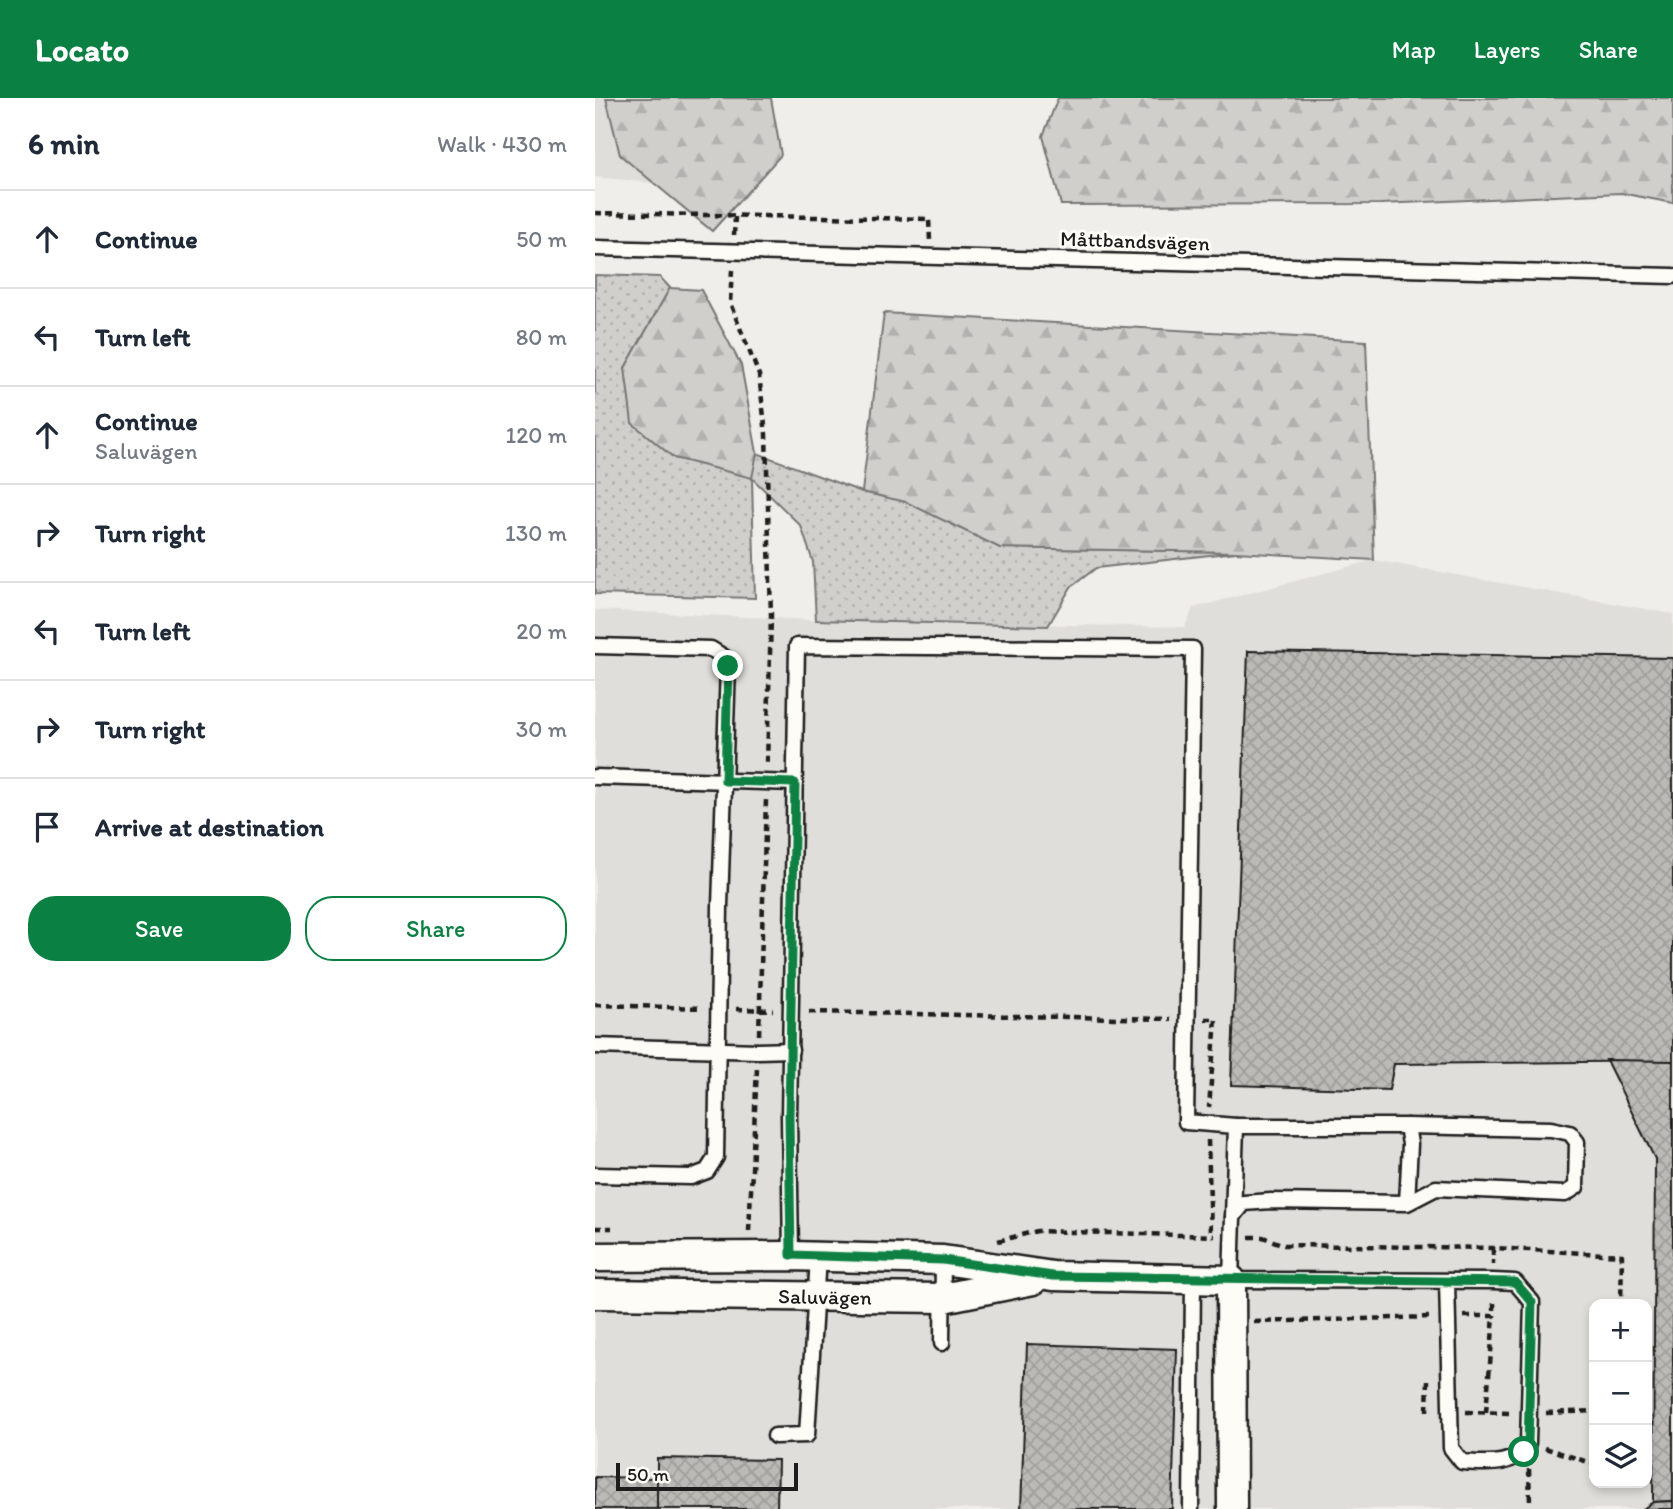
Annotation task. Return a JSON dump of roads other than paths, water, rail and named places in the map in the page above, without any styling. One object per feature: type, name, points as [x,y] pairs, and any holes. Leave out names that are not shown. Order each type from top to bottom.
[{"type":"street","name":"Saluvägen","points":[[595,1257],[804,1256],[943,1260],[1053,1276],[1231,1280]]},
{"type":"street","name":"Saluvägen","points":[[595,1293],[943,1298],[1053,1276]]},
{"type":"street","points":[[1231,1280],[1232,1509]]},
{"type":"lane","name":"Måttbandsvägen","points":[[595,248],[1673,276]]},
{"type":"lane","points":[[595,646],[711,649],[724,656],[728,666],[716,1157],[707,1171],[691,1177],[595,1175]]},
{"type":"lane","points":[[775,1436],[807,1435],[815,1298],[804,1256],[789,1117],[797,646],[1193,649],[1186,1122],[1236,1126],[1551,1129],[1570,1133],[1577,1142],[1576,1186],[1565,1194],[1436,1188],[1406,1203],[1244,1203],[1233,1217]]},
{"type":"lane","points":[[595,777],[795,783]]},
{"type":"lane","points":[[595,1046],[791,1050]]},
{"type":"lane","points":[[1236,1126],[1231,1280],[1493,1281],[1515,1282],[1532,1302],[1528,1443],[1524,1452],[1500,1464],[1462,1462],[1451,1448],[1448,1411],[1447,1281]]},
{"type":"lane","points":[[1406,1203],[1410,1144],[1407,1126]]},
{"type":"lane","points":[[942,1343],[943,1260]]},
{"type":"lane","points":[[1191,1509],[1193,1279]]}]
